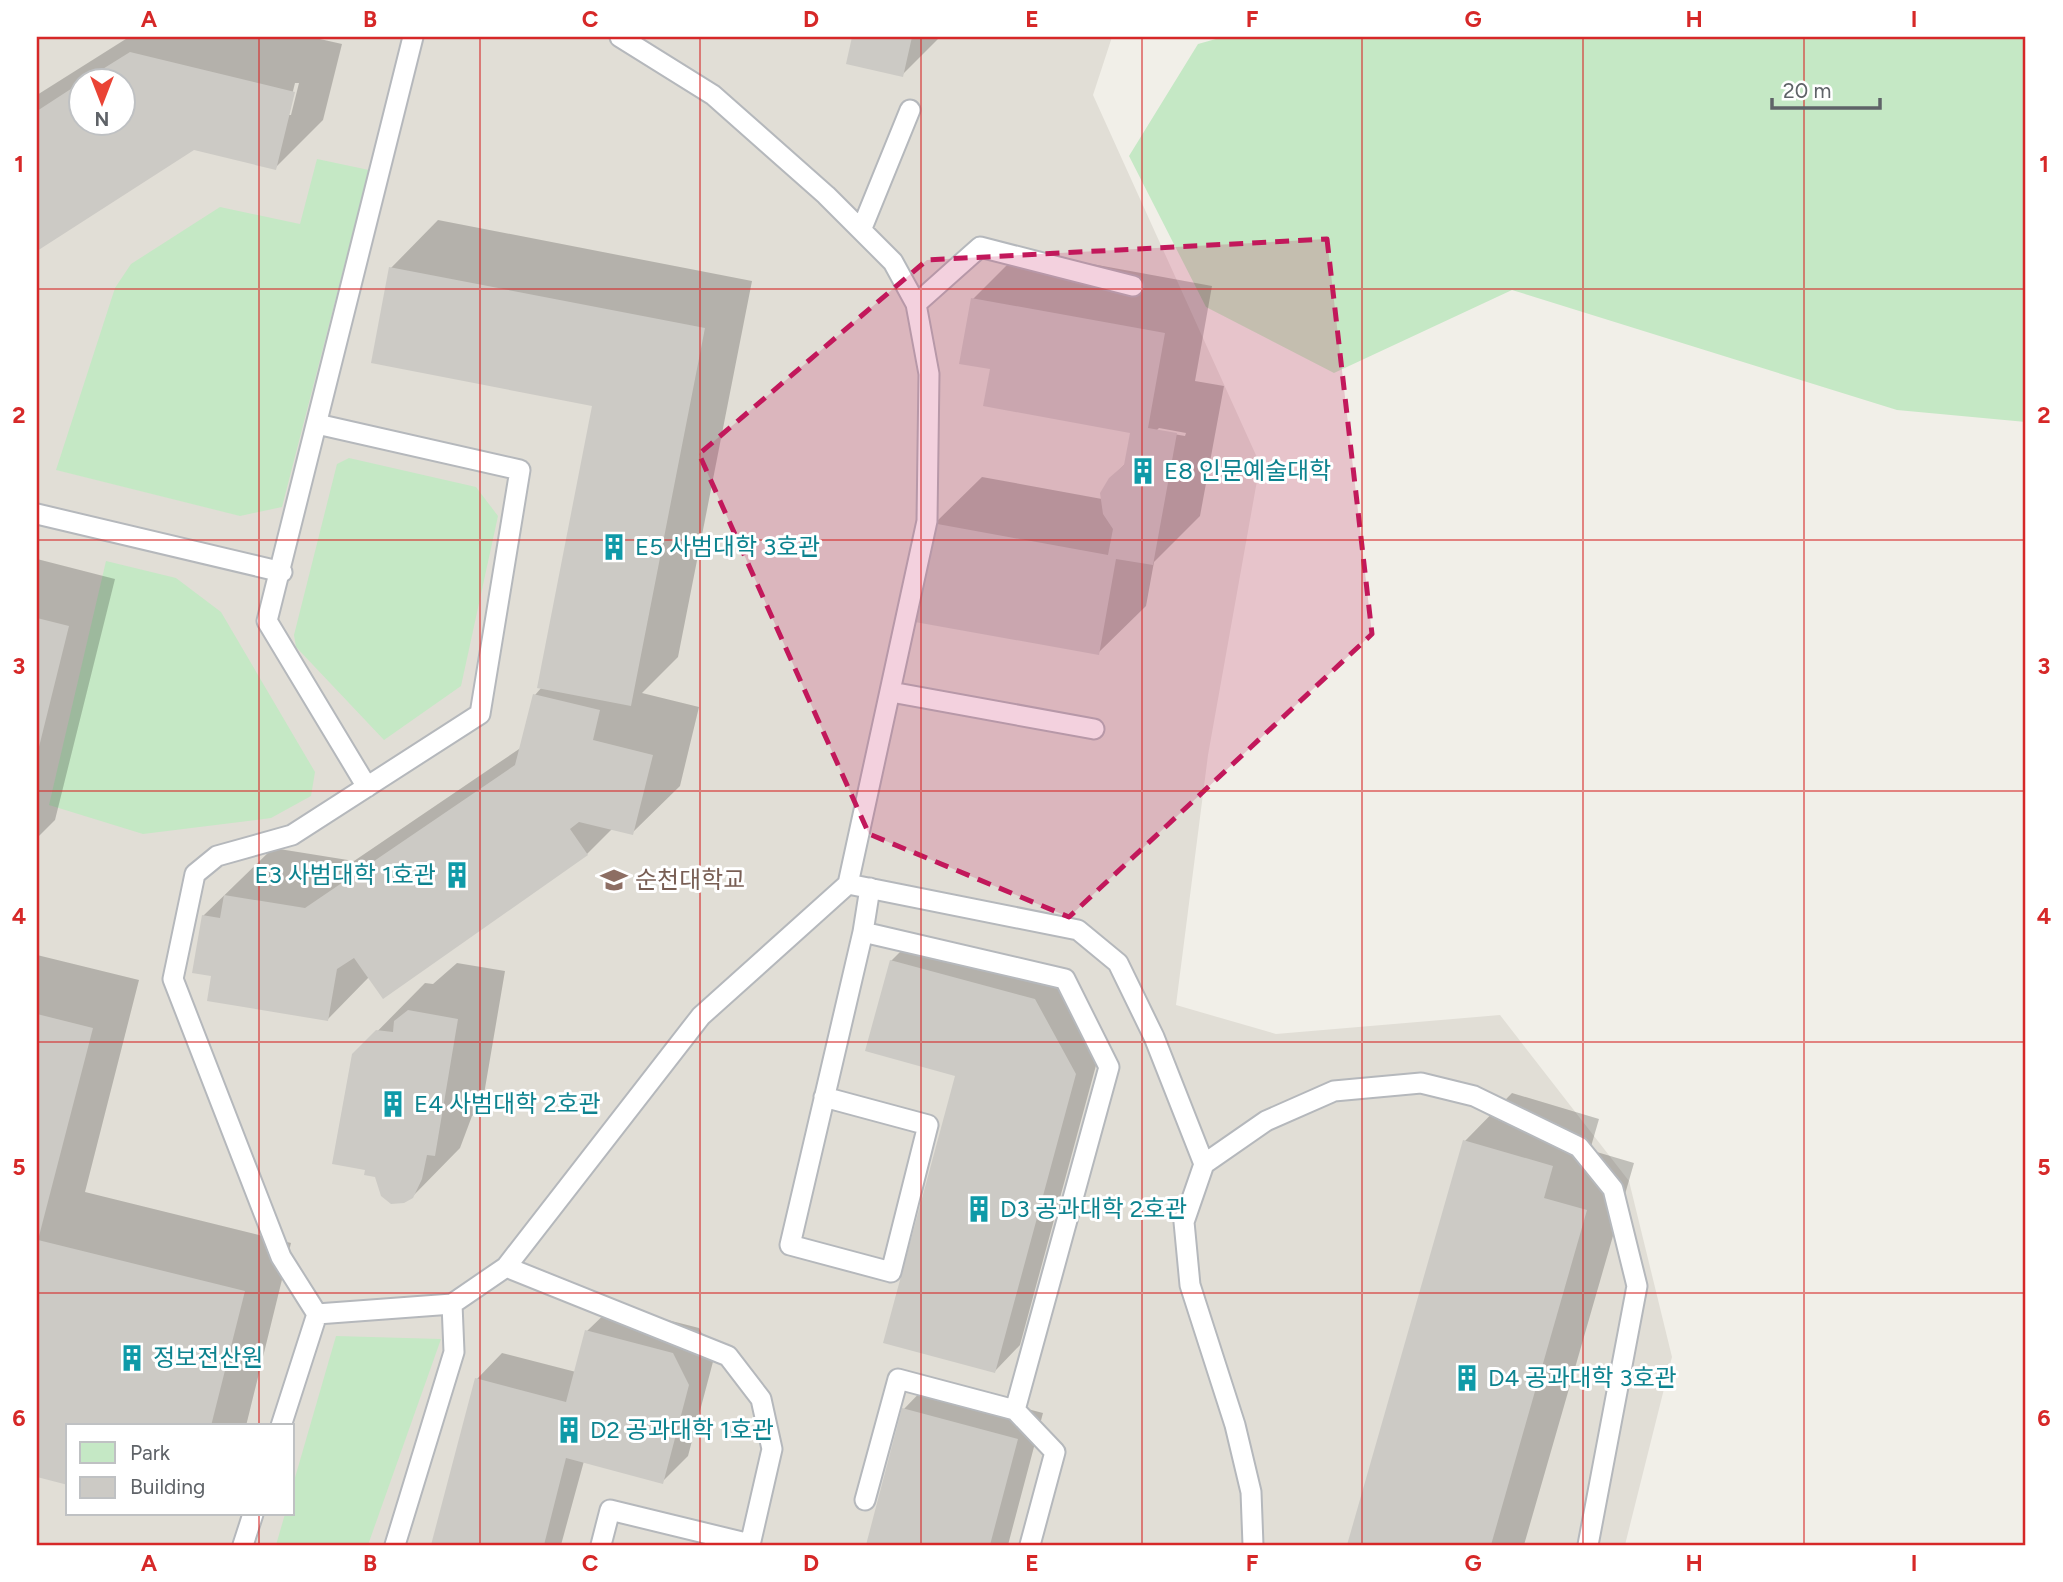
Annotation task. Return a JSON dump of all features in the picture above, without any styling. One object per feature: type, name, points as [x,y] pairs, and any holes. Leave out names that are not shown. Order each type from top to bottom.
[{"type":"lane","points":[[367,787],[267,621],[282,572],[413,37]]},
{"type":"lane","points":[[317,1314],[452,1304],[506,1267],[701,1016],[848,884],[927,521],[929,374],[916,304],[893,262],[862,228],[713,95],[646,45],[620,37]]},
{"type":"lane","points":[[862,228],[910,110]]},
{"type":"lane","points":[[916,304],[980,247],[1133,286]]},
{"type":"lane","points":[[317,424],[520,470],[480,714],[292,835],[217,856],[195,874],[173,979],[281,1257],[317,1314]]},
{"type":"lane","points":[[37,514],[282,572]]},
{"type":"lane","points":[[891,692],[1094,729]]},
{"type":"lane","points":[[848,884],[1078,930],[1118,962],[1154,1037],[1204,1164]]},
{"type":"lane","points":[[824,1097],[928,1125],[891,1272],[790,1245],[824,1097],[863,932],[870,888]]},
{"type":"lane","points":[[863,932],[1065,979],[1109,1067],[1014,1410]]},
{"type":"lane","points":[[1253,1545],[1251,1492],[1235,1425],[1190,1285],[1184,1222],[1204,1164],[1266,1121],[1334,1091],[1421,1083],[1474,1096],[1579,1147],[1613,1189],[1637,1286],[1588,1545]]},
{"type":"lane","points":[[506,1267],[728,1356],[761,1399],[772,1449],[750,1544],[610,1510],[601,1545]]},
{"type":"lane","points":[[394,1545],[454,1352],[452,1304]]},
{"type":"lane","points":[[282,1424],[317,1314]]},
{"type":"lane","points":[[865,1500],[898,1379],[1014,1410],[1055,1452],[1030,1545]]},
{"type":"lane","points":[[243,1545],[252,1516]]},
{"type":"highlighted area","points":[[1327,239],[1372,634],[1069,917],[869,834],[699,454],[927,260]]},
{"type":"shaded area","name":"순천대학교","points":[[37,37],[1112,37],[1093,95],[1260,464],[1208,755],[1176,1005],[1276,1034],[1500,1015],[1629,1181],[1672,1357],[1625,1545],[37,1545]]},
{"type":"green space","points":[[1223,37],[2026,37],[2026,422],[1897,410],[1512,290],[1334,373],[1206,307],[1129,156],[1198,44]]},
{"type":"green space","points":[[317,159],[369,170],[282,507],[240,516],[56,470],[115,288],[131,264],[220,207],[300,224]]},
{"type":"green space","points":[[349,458],[476,487],[498,516],[461,686],[384,740],[296,647],[294,635],[337,464]]},
{"type":"green space","points":[[106,561],[176,578],[221,612],[315,772],[311,796],[271,818],[143,834],[49,805]]},
{"type":"green space","points":[[336,1336],[441,1339],[368,1545],[276,1545],[284,1516],[294,1516],[294,1481]]},
{"type":"building","points":[[852,37],[912,37],[903,77],[846,64]]},
{"type":"building","points":[[130,52],[295,92],[276,170],[194,150],[37,251],[37,111],[66,92],[66,136],[136,136],[136,66],[108,66]]},
{"type":"building","name":"E5 사범대학 3호관","points":[[389,267],[705,328],[631,706],[537,688],[592,406],[371,363]]},
{"type":"building","name":"E8 인문예술대학","points":[[971,298],[1165,333],[1148,428],[1177,433],[1153,565],[1116,559],[1099,655],[915,622],[932,523],[1108,555],[1113,529],[1103,514],[1100,493],[1109,478],[1124,465],[1130,433],[983,406],[990,369],[959,364]]},
{"type":"building","points":[[37,618],[69,626],[38,751],[37,751]]},
{"type":"building","name":"E3 사범대학 1호관","points":[[533,694],[600,710],[593,740],[653,755],[633,835],[579,822],[570,829],[588,855],[383,999],[354,958],[337,969],[328,1021],[207,1001],[211,976],[192,973],[202,915],[220,918],[224,895],[305,908],[515,765]]},
{"type":"building","name":"D3 공과대학 2호관","points":[[890,960],[1035,999],[1076,1074],[995,1373],[883,1343],[955,1076],[865,1051]]},
{"type":"building","name":"E4 사범대학 2호관","points":[[408,1010],[458,1019],[435,1156],[427,1155],[422,1179],[413,1198],[404,1203],[391,1204],[381,1196],[375,1177],[364,1175],[365,1170],[332,1164],[352,1054],[376,1030],[393,1032],[394,1021]]},
{"type":"building","name":"정보전산원","points":[[37,1014],[93,1028],[38,1240],[245,1291],[212,1424],[66,1424],[66,1484],[37,1477]]},
{"type":"building","name":"D4 공과대학 3호관","points":[[1463,1140],[1553,1166],[1544,1198],[1587,1210],[1491,1545],[1347,1545]]},
{"type":"building","name":"D2 공과대학 1호관","points":[[585,1330],[673,1353],[689,1385],[663,1484],[566,1458],[544,1545],[431,1545],[475,1378],[566,1402]]},
{"type":"building","points":[[902,1408],[1018,1439],[990,1545],[866,1545]]},
{"type":"place","name":"E8 인문예술대학","points":[[1143,471]]},
{"type":"place","name":"E5 사범대학 3호관","points":[[614,547]]},
{"type":"place","name":"E3 사범대학 1호관","points":[[457,875]]},
{"type":"place","name":"순천대학교","points":[[614,880]]},
{"type":"place","name":"E4 사범대학 2호관","points":[[393,1104]]},
{"type":"place","name":"D3 공과대학 2호관","points":[[979,1209]]},
{"type":"place","name":"정보전산원","points":[[132,1358]]},
{"type":"place","name":"D4 공과대학 3호관","points":[[1467,1378]]},
{"type":"place","name":"D2 공과대학 1호관","points":[[569,1430]]}]
